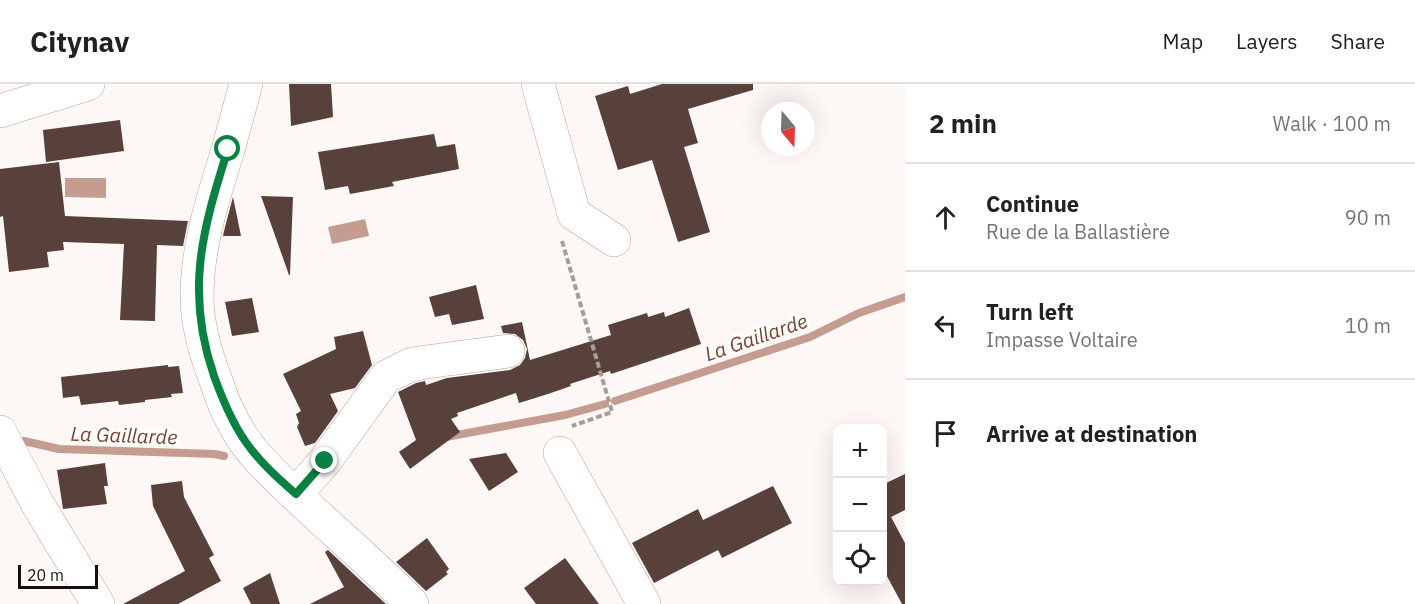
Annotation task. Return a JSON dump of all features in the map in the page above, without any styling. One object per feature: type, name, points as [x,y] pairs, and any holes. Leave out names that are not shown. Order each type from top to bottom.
[{"type":"street","points":[[0,111],[88,84]]},
{"type":"street","points":[[246,84],[211,204],[203,242],[197,298],[200,325],[220,393],[241,435],[260,460],[386,577],[411,604]]},
{"type":"street","points":[[537,84],[574,214],[614,240]]},
{"type":"street","points":[[296,494],[325,461],[386,377],[418,364],[508,351]]},
{"type":"street","points":[[0,432],[38,503],[98,604]]},
{"type":"street","points":[[560,453],[644,604]]},
{"type":"path","points":[[560,231],[612,412],[562,430],[556,439],[560,453]]},
{"type":"shaded area","points":[[65,178],[106,178],[106,198],[65,197]]},
{"type":"shaded area","points":[[365,219],[369,236],[332,244],[328,227]]},
{"type":"building","points":[[289,84],[331,84],[333,117],[291,126]]},
{"type":"building","points":[[662,84],[753,84],[753,90],[688,109],[698,143],[684,147],[710,232],[678,242],[652,160],[618,170],[595,96],[628,86],[630,94]]},
{"type":"building","points":[[120,120],[124,151],[46,162],[43,130]]},
{"type":"building","points":[[434,134],[437,147],[455,144],[459,169],[392,182],[394,186],[350,194],[348,186],[325,190],[318,152]]},
{"type":"building","points":[[59,162],[65,216],[188,221],[183,246],[157,245],[155,321],[120,320],[124,244],[63,242],[64,250],[47,252],[49,267],[9,272],[3,216],[0,217],[0,169]]},
{"type":"building","points":[[261,196],[293,197],[290,275],[289,275]]},
{"type":"building","points":[[233,197],[241,236],[223,236],[225,227]]},
{"type":"building","points":[[476,285],[484,319],[452,325],[449,314],[435,317],[429,297]]},
{"type":"building","points":[[252,298],[259,332],[232,336],[225,302]]},
{"type":"building","points":[[689,308],[701,344],[611,374],[610,371],[519,403],[516,393],[457,413],[458,416],[451,419],[460,432],[410,469],[399,452],[416,440],[398,392],[425,381],[426,385],[447,378],[510,370],[520,365],[527,349],[523,340],[515,334],[503,333],[501,326],[522,322],[530,360],[611,335],[608,325],[647,313],[648,317],[664,312],[665,317]]},
{"type":"building","points":[[363,331],[372,365],[355,388],[330,394],[338,411],[315,443],[305,446],[297,427],[299,423],[296,414],[301,411],[283,374],[336,349],[334,337]]},
{"type":"building","points":[[168,365],[168,367],[179,366],[183,393],[171,394],[172,397],[119,405],[118,401],[81,405],[79,396],[63,398],[61,377]]},
{"type":"building","points":[[506,453],[518,472],[489,491],[469,459]]},
{"type":"building","points":[[105,463],[108,486],[104,486],[107,504],[63,509],[57,470]]},
{"type":"building","points":[[905,474],[905,510],[891,517],[905,543],[905,604],[902,604],[887,576],[887,483]]},
{"type":"building","points":[[182,481],[184,497],[214,555],[209,558],[221,581],[178,604],[123,604],[185,571],[153,506],[151,485]]},
{"type":"building","points":[[773,486],[792,523],[722,558],[718,550],[654,583],[632,543],[698,509],[703,520]]},
{"type":"building","points":[[427,538],[449,569],[446,572],[448,574],[426,591],[396,562]]},
{"type":"building","points":[[328,550],[386,604],[310,604],[344,587],[325,552]]},
{"type":"building","points":[[565,558],[599,604],[536,604],[524,588]]},
{"type":"building","points":[[270,573],[280,604],[251,604],[243,588]]},
{"type":"waterway","name":"La Gaillarde","points":[[615,401],[810,337],[859,313],[905,297]]},
{"type":"waterway","name":"La Gaillarde","points":[[446,437],[565,415],[605,404]]},
{"type":"waterway","name":"La Gaillarde","points":[[24,441],[59,449],[224,456]]},
{"type":"route","points":[[228,149],[211,204],[203,242],[197,298],[200,325],[211,368],[220,393],[241,435],[260,460],[296,494],[325,461]]}]
